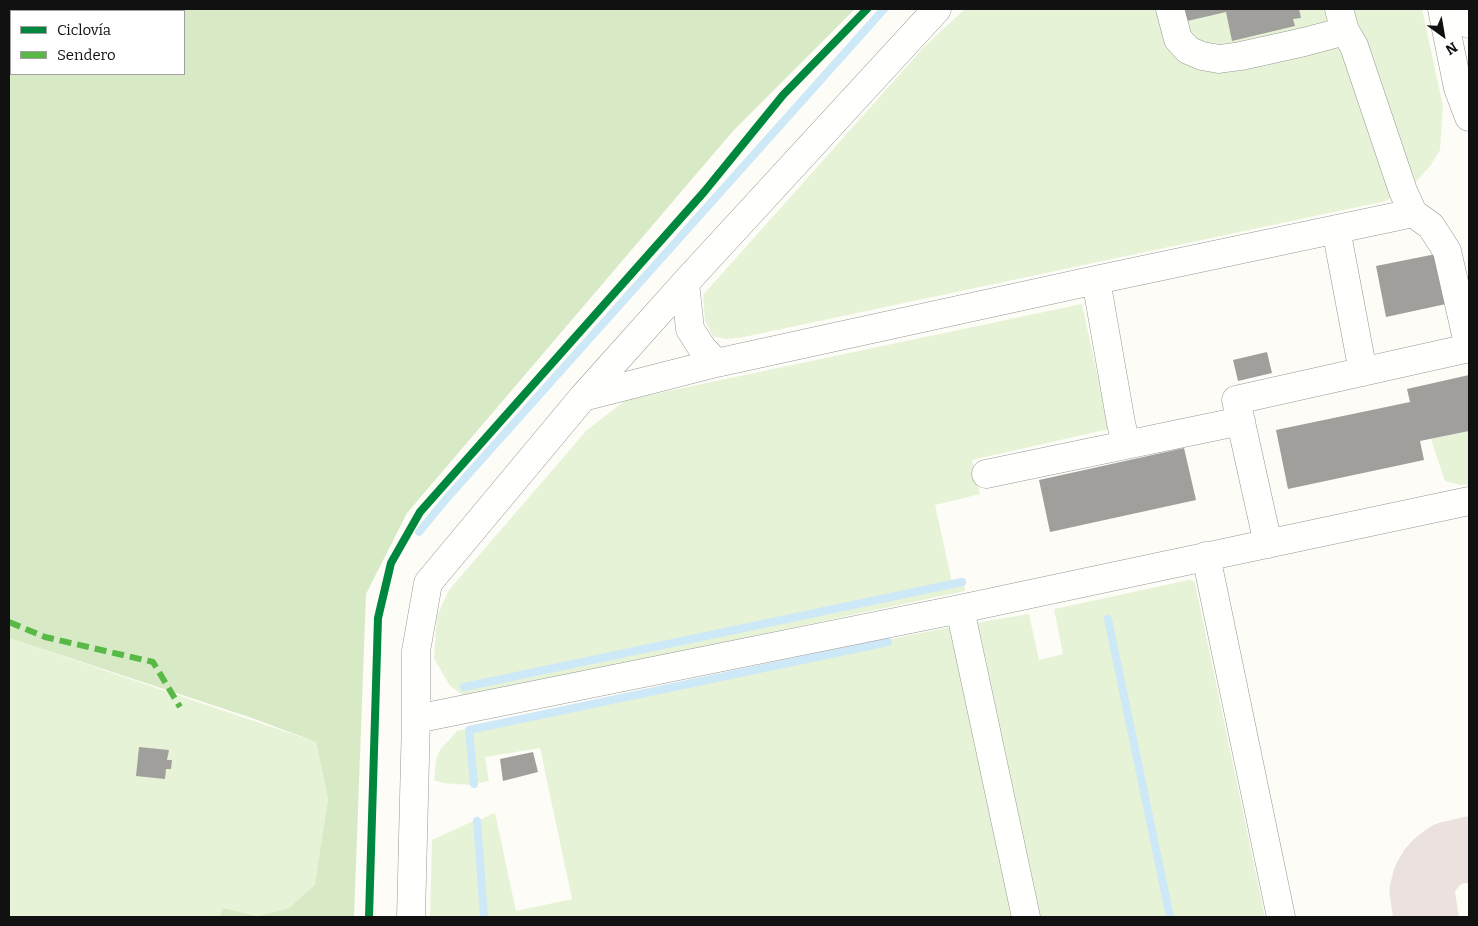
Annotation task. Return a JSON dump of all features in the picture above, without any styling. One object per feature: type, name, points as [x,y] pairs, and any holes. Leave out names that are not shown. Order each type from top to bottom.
[{"type":"lane","points":[[411,917],[416,651],[428,583],[583,397],[937,9]]},
{"type":"lane","points":[[1170,9],[1178,39],[1188,50],[1202,56],[1219,59],[1241,56],[1342,20],[1354,46],[1403,191],[1413,213],[1431,226],[1447,251],[1469,348],[1236,400],[1268,544]]},
{"type":"lane","points":[[1442,9],[1458,88],[1469,117]]},
{"type":"lane","points":[[1466,9],[1469,24]]},
{"type":"lane","points":[[583,397],[716,363],[1413,213]]},
{"type":"lane","points":[[1336,229],[1363,372]]},
{"type":"lane","points":[[1096,280],[1126,444]]},
{"type":"lane","points":[[685,283],[690,329],[702,348],[716,363]]},
{"type":"lane","points":[[986,474],[1241,421]]},
{"type":"lane","points":[[416,719],[960,609],[1469,501]]},
{"type":"lane","points":[[1206,556],[1281,917]]},
{"type":"lane","points":[[960,609],[1026,917]]},
{"type":"green space","points":[[9,9],[855,9],[733,131],[407,513],[366,594],[354,917],[219,917],[223,908],[258,916],[289,908],[315,885],[328,799],[316,742],[252,718],[9,638]]},
{"type":"green space","points":[[965,9],[1422,9],[1443,106],[1440,150],[1431,165],[1414,184],[1386,201],[739,338],[725,339],[713,336],[705,321],[703,295],[925,46]]},
{"type":"green space","points":[[1082,304],[1109,429],[972,460],[980,494],[935,505],[952,582],[963,580],[965,591],[466,697],[450,686],[434,658],[437,616],[449,590],[587,430],[626,400]]},
{"type":"green space","points":[[1469,431],[1469,484],[1460,485],[1445,481],[1431,439]]},
{"type":"green space","points":[[1189,580],[1195,583],[1265,917],[430,917],[432,840],[495,813],[516,911],[572,899],[540,748],[485,757],[489,781],[470,785],[443,783],[434,780],[436,760],[440,750],[457,731],[935,630],[1029,614],[1039,660],[1063,654],[1054,609]]},
{"type":"green space","points":[[9,638],[316,742],[328,799],[316,885],[289,908],[258,916],[223,908],[219,917],[9,917]]},
{"type":"building","points":[[1180,9],[1299,9],[1301,18],[1293,19],[1295,26],[1232,41],[1226,12],[1183,22]]},
{"type":"building","points":[[1436,254],[1446,304],[1386,317],[1376,266]]},
{"type":"building","points":[[1267,352],[1272,373],[1238,381],[1233,360]]},
{"type":"building","points":[[1469,375],[1469,431],[1420,441],[1424,460],[1288,489],[1276,430],[1410,402],[1407,389]]},
{"type":"building","points":[[1184,448],[1196,500],[1050,532],[1039,480]]},
{"type":"building","points":[[139,747],[169,750],[167,760],[172,760],[171,769],[166,769],[165,779],[136,776]]},
{"type":"building","points":[[533,752],[538,772],[503,781],[500,759]]},
{"type":"waterway","points":[[419,532],[447,498],[884,9]]},
{"type":"waterway","points":[[464,687],[962,582]]},
{"type":"waterway","points":[[1108,619],[1170,917]]},
{"type":"waterway","points":[[474,784],[469,730],[888,642]]},
{"type":"waterway","points":[[477,821],[484,917]]},
{"type":"taxiway","points":[[1426,917],[1422,891],[1430,870],[1448,854],[1469,849]]},
{"type":"marked path","points":[[9,622],[45,637],[153,662],[180,707]]},
{"type":"cycle path","points":[[369,917],[378,618],[391,563],[420,512],[704,192],[783,95],[867,9]]}]
